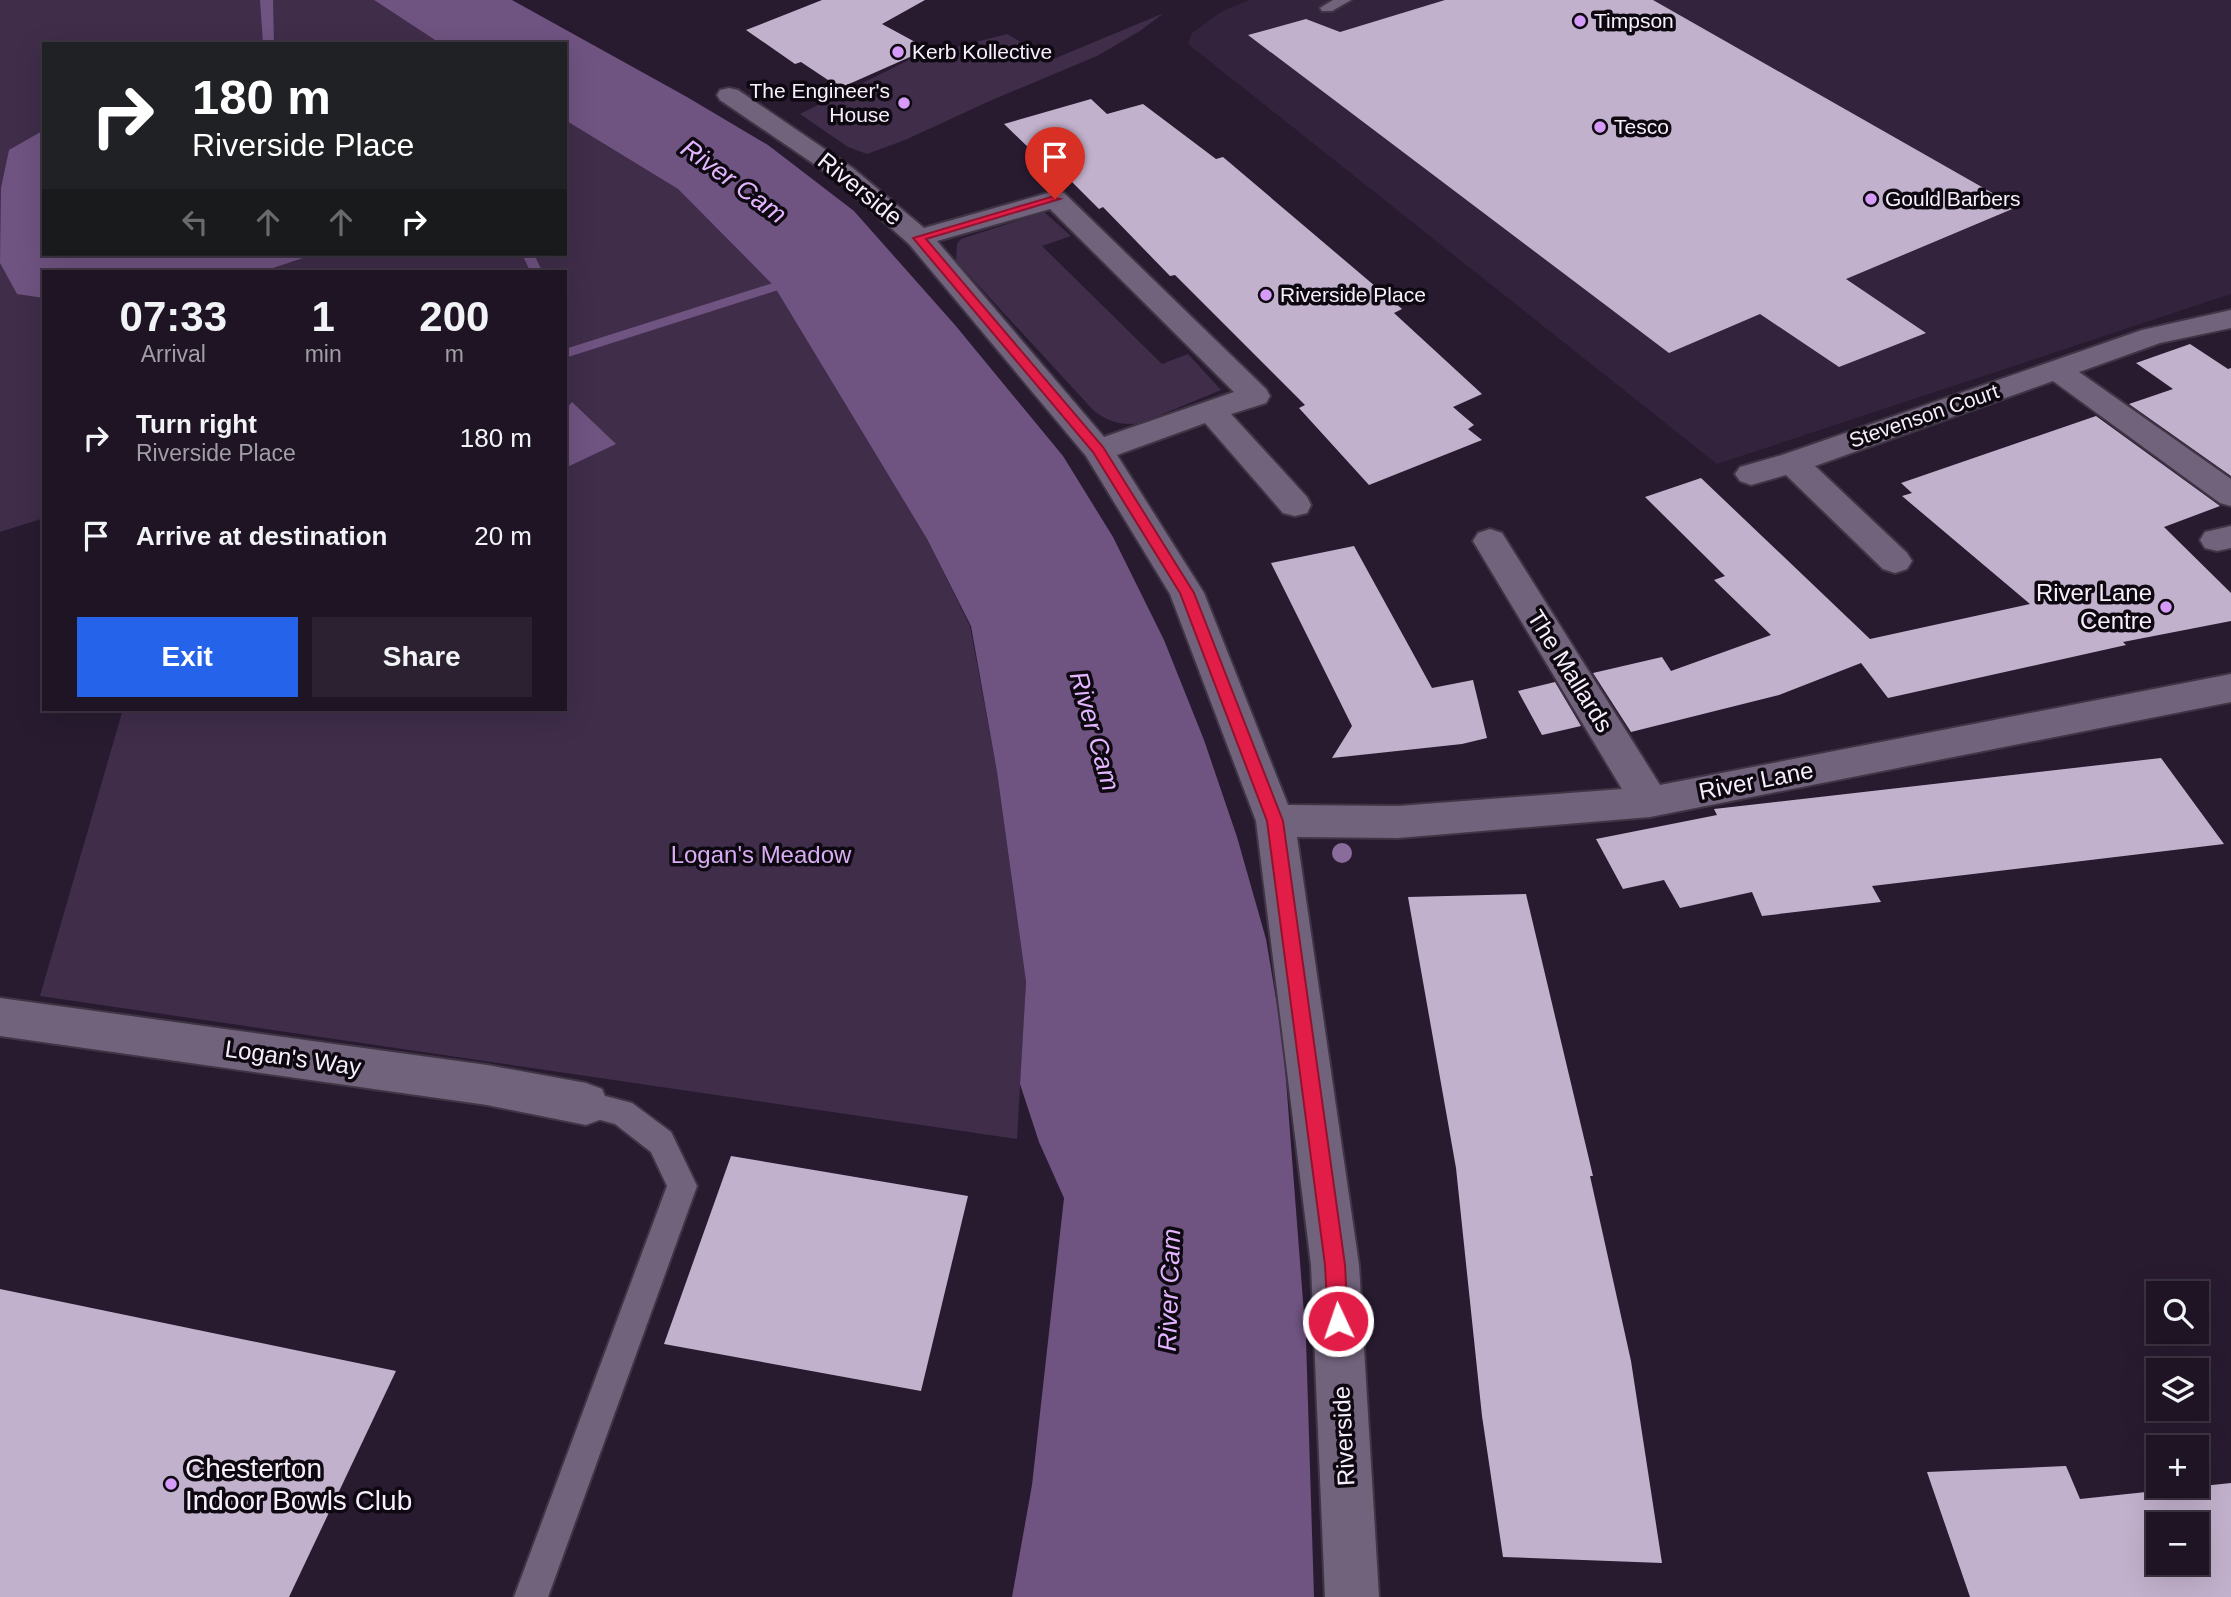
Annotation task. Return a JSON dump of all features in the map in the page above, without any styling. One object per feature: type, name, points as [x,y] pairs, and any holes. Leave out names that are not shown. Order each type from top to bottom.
[{"type":"street","name":"Riverside","points":[[729,95],[845,174],[919,238],[1098,450],[1187,593],[1275,821],[1335,1265],[1352,1597]]},
{"type":"street","points":[[919,238],[1055,199],[1255,396],[1098,450]]},
{"type":"street","name":"Stevenson Court","points":[[1751,474],[1792,463],[2152,336],[2231,319]]},
{"type":"street","points":[[2057,370],[2231,495]]},
{"type":"street","points":[[1211,410],[1295,505]]},
{"type":"street","points":[[1792,463],[1895,561]]},
{"type":"street","name":"The Mallards","points":[[1490,541],[1650,802]]},
{"type":"street","name":"River Lane","points":[[1275,821],[1398,821],[1650,802],[2231,688]]},
{"type":"street","name":"Logan's Way","points":[[0,1017],[487,1085],[586,1104]]},
{"type":"lane","points":[[1327,8],[1344,0]]},
{"type":"lane","points":[[531,1597],[682,1186],[661,1142],[622,1112],[586,1104]]},
{"type":"shaded area","points":[[1249,0],[2231,0],[2231,294],[1717,464],[1188,44],[1192,33],[1221,12]]},
{"type":"green space","name":"Logan's Meadow","points":[[0,0],[374,0],[438,42],[42,42],[42,256],[567,256],[567,121],[678,189],[774,286],[927,539],[970,626],[997,772],[1026,982],[1017,1139],[40,996],[122,711],[567,711],[567,270],[42,270],[42,519],[0,532]]},
{"type":"green space","points":[[1164,13],[1140,31],[1097,56],[867,154],[848,147],[800,114],[913,58],[1007,34],[1051,60]]},
{"type":"green space","points":[[1044,212],[1071,236],[1042,246],[1162,364],[1188,354],[1221,390],[1141,423],[1116,422],[1094,411],[956,261],[957,244],[961,239]]},
{"type":"water","points":[[260,0],[273,0],[274,42],[263,42]]},
{"type":"water","name":"River Cam","points":[[374,0],[512,0],[768,145],[854,211],[955,325],[1063,456],[1113,537],[1164,640],[1204,740],[1237,837],[1266,939],[1283,1041],[1306,1340],[1314,1597],[1012,1597],[1032,1485],[1064,1198],[1039,1142],[1020,1084],[1026,982],[997,772],[971,626],[927,539],[774,286],[678,189],[567,121],[567,42],[438,42]]},
{"type":"water","points":[[42,131],[42,256],[309,256],[267,270],[42,270],[42,298],[17,294],[0,263],[1,188],[9,150]]},
{"type":"water","points":[[572,402],[616,444],[567,467],[567,408]]},
{"type":"building","points":[[822,0],[925,0],[882,24],[928,49],[840,88],[801,62],[795,64],[746,30]]},
{"type":"building","name":"Tesco","points":[[1445,0],[1653,0],[2017,207],[1846,279],[1926,333],[1839,367],[1760,314],[1669,353],[1248,35],[1306,19],[1340,32]]},
{"type":"building","name":"Riverside Place","points":[[1091,99],[1107,114],[1143,104],[1216,159],[1223,157],[1402,309],[1394,313],[1482,394],[1453,407],[1474,425],[1468,429],[1482,440],[1369,485],[1299,408],[1305,405],[1175,275],[1170,276],[1103,207],[1099,209],[1071,181],[1065,183],[1004,124]]},
{"type":"building","points":[[2190,344],[2228,369],[2231,368],[2231,476],[2129,404],[2173,389],[2136,363]]},
{"type":"building","points":[[2096,416],[2220,506],[2164,527],[2231,593],[2231,621],[2123,642],[2126,645],[1888,698],[1861,663],[1779,695],[1631,732],[1593,673],[1662,657],[1671,671],[1771,635],[1714,580],[1725,576],[1645,497],[1701,478],[1870,639],[2030,604],[1902,496],[1912,493],[1901,483]]},
{"type":"building","points":[[1354,546],[1432,688],[1473,680],[1487,738],[1462,744],[1332,758],[1352,726],[1271,563]]},
{"type":"building","points":[[1555,682],[1581,726],[1542,735],[1518,691]]},
{"type":"building","points":[[2161,758],[2224,844],[1872,886],[1881,902],[1762,916],[1752,892],[1680,908],[1664,880],[1623,889],[1596,839],[1717,815],[1714,809]]},
{"type":"building","points":[[1526,894],[1593,1176],[1590,1176],[1631,1361],[1662,1563],[1503,1557],[1482,1416],[1456,1168],[1408,897]]},
{"type":"building","points":[[731,1156],[968,1196],[921,1391],[664,1344]]},
{"type":"building","name":"Chesterton Indoor Bowls Club","points":[[0,1289],[396,1371],[289,1597],[0,1597]]},
{"type":"building","points":[[2066,1466],[2080,1499],[2146,1492],[2146,1498],[2209,1498],[2209,1485],[2231,1483],[2231,1597],[1970,1597],[1927,1472]]},
{"type":"waterway","points":[[529,256],[536,270]]},
{"type":"waterway","points":[[567,353],[795,280]]},
{"type":"place","name":"Timpson","points":[[1580,21]]},
{"type":"place","name":"Kerb Kollective","points":[[898,52]]},
{"type":"place","name":"The Engineer's House","points":[[904,103]]},
{"type":"place","name":"Tesco","points":[[1600,127]]},
{"type":"place","name":"Gould Barbers","points":[[1871,199]]},
{"type":"place","name":"Riverside Place","points":[[1266,295]]},
{"type":"place","name":"River Lane Centre","points":[[2166,607]]},
{"type":"place","name":"Chesterton Indoor Bowls Club","points":[[171,1484]]},
{"type":"route","points":[[1055,199],[919,238],[1098,450],[1187,593],[1275,821],[1335,1265],[1338,1321]]}]
